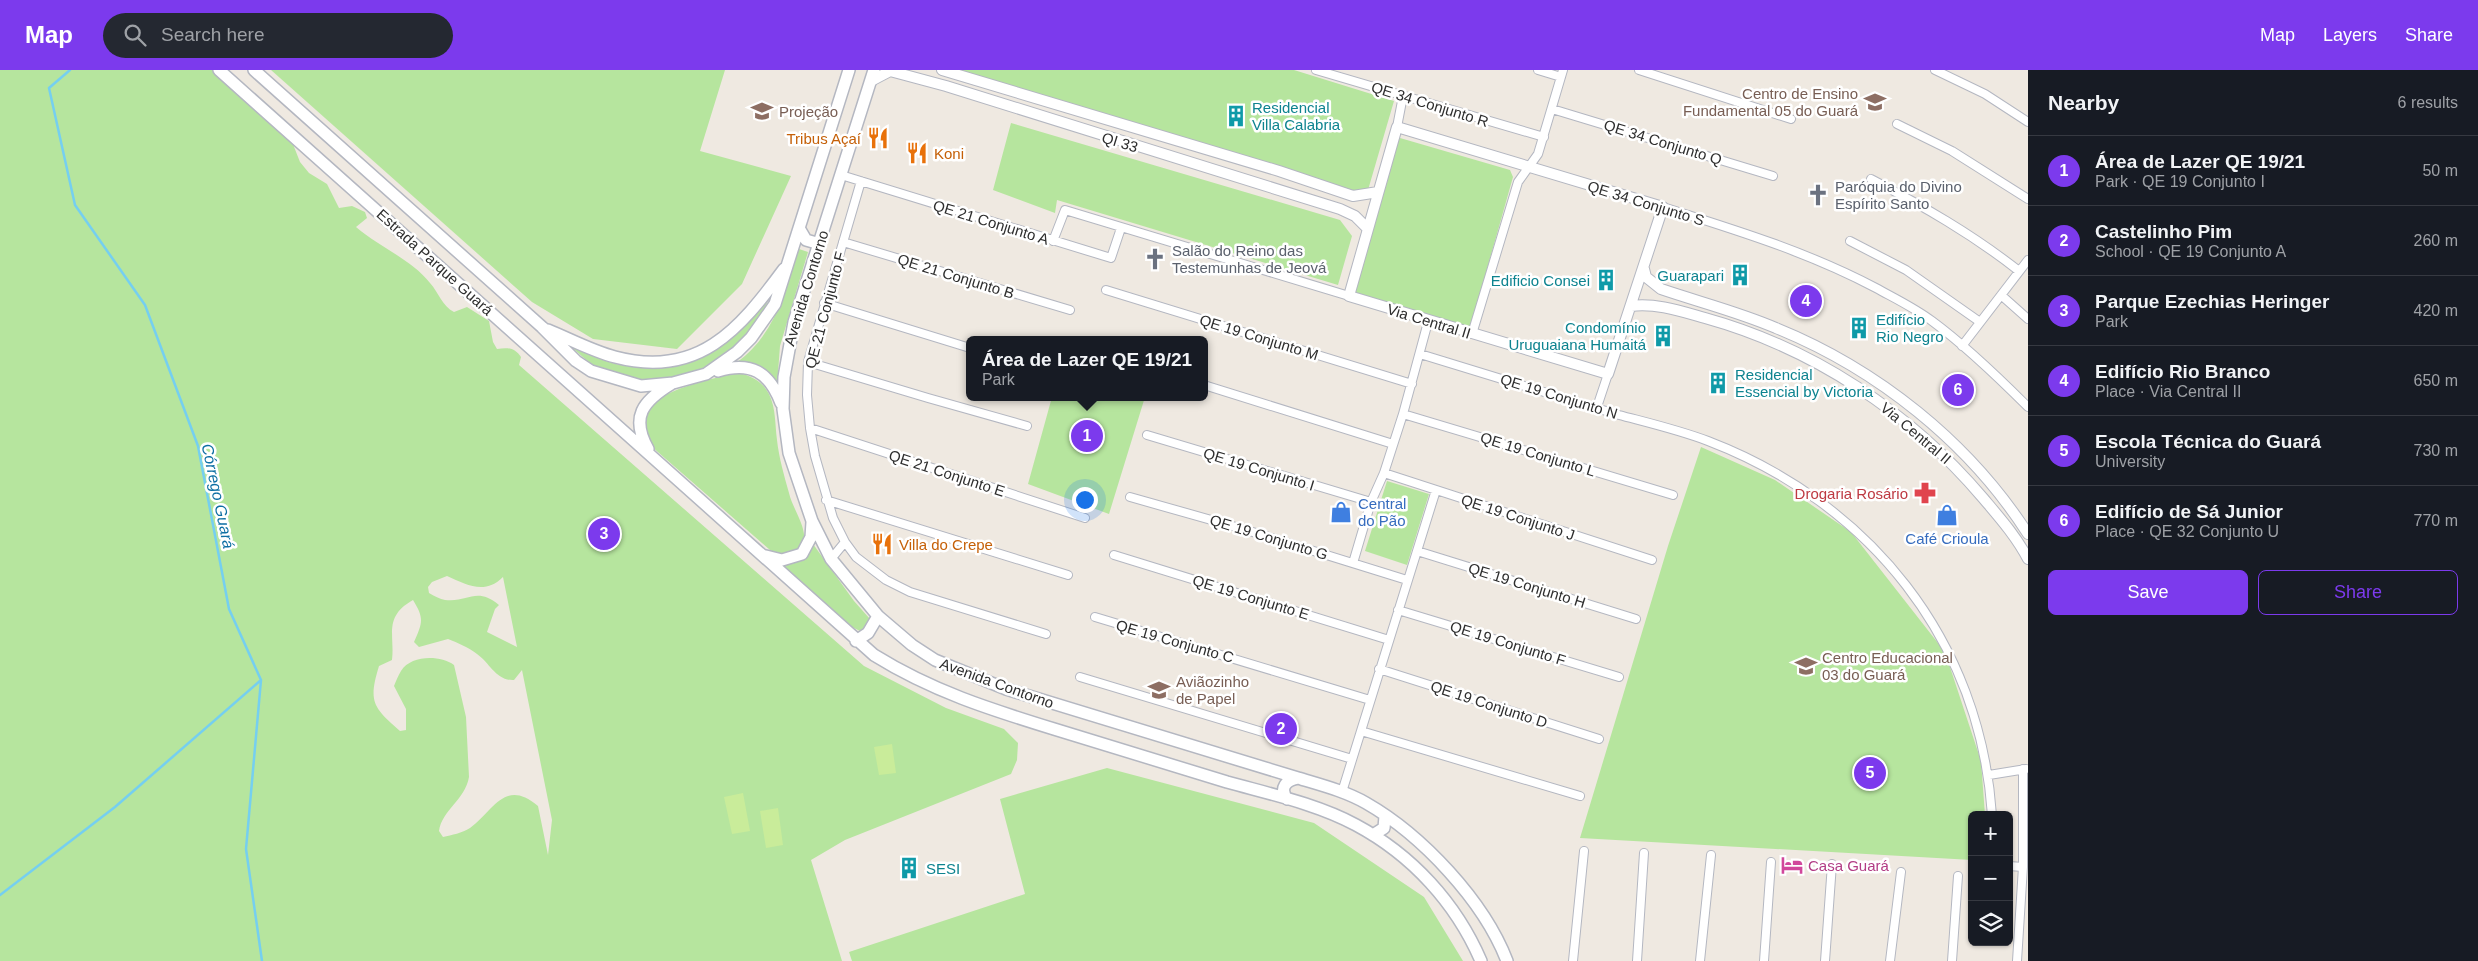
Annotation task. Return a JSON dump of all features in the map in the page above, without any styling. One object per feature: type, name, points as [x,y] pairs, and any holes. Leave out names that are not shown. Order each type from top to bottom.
[{"type":"main road","name":"Estrada Parque Guará","points":[[219,70],[651,455]]},
{"type":"main road","name":"Estrada Parque Guará","points":[[254,70],[542,327],[576,361],[591,371],[641,386],[673,383]]},
{"type":"main road","name":"Avenida Contorno","points":[[673,383],[706,374],[737,352],[775,304],[849,70]]},
{"type":"main road","name":"Avenida Contorno","points":[[872,76],[803,294],[787,351],[783,409],[789,453],[812,521],[831,559],[878,616],[912,645],[935,660],[964,674],[1006,689],[1342,792],[1366,803],[1412,836],[1446,869],[1468,895],[1498,940],[1507,961]]},
{"type":"main road","points":[[799,228],[806,240],[820,244]]},
{"type":"main road","points":[[542,327],[614,357],[644,362],[666,362],[689,357],[710,348],[727,336],[756,308],[789,262]]},
{"type":"main road","points":[[706,374],[728,368],[744,367],[758,371],[773,384],[783,409]]},
{"type":"main road","points":[[651,455],[642,439],[639,424],[640,413],[647,401],[673,383]]},
{"type":"main road","name":"Avenida Contorno","points":[[651,455],[765,555],[856,641],[900,671],[927,685],[960,698],[1114,748],[1287,799],[1337,816],[1373,835],[1428,879],[1452,908],[1481,961]]},
{"type":"main road","points":[[765,555],[782,560],[802,554],[812,537],[812,521]]},
{"type":"main road","points":[[856,641],[868,634],[878,616]]},
{"type":"main road","points":[[1287,799],[1283,790],[1284,785],[1288,781],[1298,778]]},
{"type":"main road","points":[[1373,835],[1384,828],[1385,816]]},
{"type":"street","name":"QE 34 Conjunto R","points":[[1316,70],[1544,138]]},
{"type":"street","points":[[1472,334],[1518,182],[1524,172],[1530,168],[1538,154],[1562,74],[1538,70]]},
{"type":"street","points":[[1639,70],[1791,119]]},
{"type":"street","points":[[1935,70],[1985,94],[2028,122]]},
{"type":"street","name":"QI 33","points":[[872,76],[890,71],[946,86],[1340,208],[1355,216],[1367,228]]},
{"type":"street","points":[[946,71],[946,86]]},
{"type":"street","name":"QI 33","points":[[946,71],[1279,171],[1353,196],[1378,192]]},
{"type":"street","points":[[1053,241],[1065,210],[1349,296],[1397,127],[1403,96]]},
{"type":"street","name":"QE 34 Conjunto Q","points":[[1552,108],[1773,176]]},
{"type":"street","points":[[1897,124],[1968,160],[2028,199]]},
{"type":"street","points":[[1397,127],[1530,168]]},
{"type":"street","name":"QE 34 Conjunto S","points":[[1530,168],[1663,207],[1763,239],[1821,261],[1888,295],[1926,317],[1962,346],[2028,407]]},
{"type":"street","points":[[1273,188],[1279,171]]},
{"type":"street","name":"QE 21 Conjunto A","points":[[841,175],[1111,258],[1121,228]]},
{"type":"street","points":[[1871,179],[1948,221],[1987,246],[2019,271]]},
{"type":"street","name":"QE 21 Conjunto F","points":[[861,181],[808,362],[807,395],[810,428],[826,500],[845,542],[867,567],[886,580],[910,592],[1046,634]]},
{"type":"street","points":[[1598,407],[1663,207]]},
{"type":"street","points":[[1850,241],[1906,270],[1980,322]]},
{"type":"street","name":"QE 21 Conjunto B","points":[[843,242],[1070,310]]},
{"type":"street","points":[[1962,346],[2028,260]]},
{"type":"street","name":"Via Central II","points":[[1644,269],[1646,277],[1661,289],[1776,327],[1832,354],[1897,395],[1948,439],[1995,490],[2028,534]]},
{"type":"street","name":"QE 19 Conjunto M","points":[[1106,290],[1412,384]]},
{"type":"street","points":[[2001,295],[2028,319]]},
{"type":"street","name":"Via Central II","points":[[1349,296],[1428,322],[1608,374]]},
{"type":"street","points":[[824,303],[966,347]]},
{"type":"street","name":"Via Central II","points":[[1631,306],[1657,305],[1719,322],[1772,342],[1825,367],[1882,404],[1952,463],[1999,517],[2028,559]]},
{"type":"street","points":[[1353,563],[1371,502],[1384,472],[1403,414],[1428,322]]},
{"type":"street","name":"QE 19 Conjunto N","points":[[1420,354],[1698,437],[1766,468],[1802,489],[1851,526],[1883,558],[1917,601],[1942,638],[1974,716],[1989,776],[1992,811]]},
{"type":"street","points":[[1825,367],[1832,354]]},
{"type":"street","points":[[808,362],[1028,426]]},
{"type":"street","points":[[1208,386],[1393,444]]},
{"type":"street","name":"QE 19 Conjunto L","points":[[1403,414],[1674,494]]},
{"type":"street","name":"QE 21 Conjunto E","points":[[810,428],[1085,518]]},
{"type":"street","name":"QE 19 Conjunto I","points":[[1147,435],[1371,502]]},
{"type":"street","name":"QE 19 Conjunto J","points":[[1384,472],[1652,560]]},
{"type":"street","points":[[1342,792],[1436,490]]},
{"type":"street","name":"QE 19 Conjunto G","points":[[1130,497],[1407,580]]},
{"type":"street","points":[[826,500],[1068,574]]},
{"type":"street","points":[[831,559],[845,542]]},
{"type":"street","name":"QE 19 Conjunto H","points":[[1418,551],[1636,619]]},
{"type":"street","name":"QE 19 Conjunto E","points":[[1114,555],[1389,640]]},
{"type":"street","name":"QE 19 Conjunto F","points":[[1398,610],[1619,677]]},
{"type":"street","name":"QE 19 Conjunto C","points":[[1095,617],[1370,700]]},
{"type":"street","name":"QE 19 Conjunto D","points":[[1379,669],[1599,739]]},
{"type":"street","points":[[1080,677],[1352,759]]},
{"type":"street","points":[[1361,731],[1580,796]]},
{"type":"street","points":[[1989,776],[2026,769],[2023,867],[2017,961]]},
{"type":"street","points":[[1573,961],[1584,851]]},
{"type":"street","points":[[1636,961],[1644,853]]},
{"type":"street","points":[[1700,961],[1712,855]]},
{"type":"street","points":[[1764,961],[1771,862]]},
{"type":"street","points":[[1825,961],[1832,864]]},
{"type":"street","points":[[2013,866],[2023,867]]},
{"type":"street","points":[[1890,961],[1901,872]]},
{"type":"street","points":[[1952,961],[1958,876]]},
{"type":"green space","points":[[0,70],[214,70],[287,129],[300,162],[309,173],[327,184],[339,208],[352,206],[365,212],[367,218],[356,227],[414,267],[454,312],[467,307],[489,321],[493,342],[497,349],[508,348],[514,350],[521,357],[519,365],[864,666],[946,708],[1004,729],[1018,743],[1017,760],[1011,774],[845,840],[811,860],[842,961],[0,961]],"holes":[[[447,576],[476,587],[489,586],[503,577],[517,647],[487,632],[495,609],[499,605],[491,599],[472,596],[445,600],[429,593],[428,587],[432,582]],[[413,600],[421,616],[421,625],[414,642],[419,647],[448,639],[474,652],[502,678],[514,680],[522,670],[552,820],[548,855],[538,806],[527,798],[517,795],[508,796],[501,800],[467,830],[443,837],[439,831],[444,817],[463,792],[469,777],[466,717],[454,665],[441,659],[426,658],[412,662],[401,671],[394,686],[406,709],[406,730],[400,731],[384,716],[375,703],[374,696],[379,666],[392,660],[392,627],[394,620],[397,613]]]},
{"type":"green space","points":[[271,70],[725,70],[700,151],[791,176],[742,284],[677,349],[593,339],[532,302]]},
{"type":"green space","points":[[958,70],[1294,70],[1394,101],[1368,190],[1354,193]]},
{"type":"green space","points":[[1011,123],[1340,220],[1352,236],[1338,285],[1057,200],[1055,213],[993,190]]},
{"type":"green space","points":[[1400,138],[1510,170],[1513,177],[1471,326],[1465,330],[1355,297],[1351,287],[1395,142]]},
{"type":"green space","points":[[799,249],[808,252],[780,346],[777,386],[736,363],[750,352],[770,326],[783,297]]},
{"type":"green space","points":[[772,289],[762,313],[748,334],[729,352],[708,366],[684,375],[658,380],[633,379],[607,373],[592,365],[570,346],[619,365],[662,367],[682,364],[700,358],[732,337]]},
{"type":"green space","points":[[739,373],[753,378],[760,383],[767,390],[773,405],[782,466],[804,535],[802,546],[795,553],[785,555],[770,550],[651,446],[642,431],[646,411],[651,404],[661,397],[688,386]]},
{"type":"green space","points":[[1051,401],[1144,401],[1109,514],[1028,484]]},
{"type":"green space","points":[[1701,447],[1775,480],[1851,532],[1945,652],[1981,761],[1985,811],[1968,811],[1968,860],[1580,838],[1668,546]]},
{"type":"green space","points":[[1387,481],[1429,494],[1407,565],[1365,551]]},
{"type":"green space","points":[[813,544],[854,601],[870,619],[870,624],[862,632],[850,626],[781,565],[800,559]]},
{"type":"green space","points":[[892,744],[896,773],[879,775],[874,747]]},
{"type":"green space","points":[[1107,768],[1314,823],[1424,897],[1463,961],[852,961],[849,952],[1025,894],[1000,799]]},
{"type":"green space","points":[[743,793],[750,831],[732,834],[724,797]]},
{"type":"green space","points":[[778,808],[783,845],[766,848],[760,811]]},
{"type":"waterway","name":"Córrego Guará","points":[[70,70],[49,88],[75,205],[145,305],[198,446],[229,609],[261,680],[246,849],[262,961]]},
{"type":"waterway","points":[[0,895],[115,807],[261,680]]},
{"type":"place","name":"Centro de Ensino Fundamental 05 do Guará","points":[[1875,102]]},
{"type":"place","name":"Projeção","points":[[762,111]]},
{"type":"place","name":"Residencial Villa Calabria","points":[[1236,116]]},
{"type":"place","name":"Tribus Açaí","points":[[878,138]]},
{"type":"place","name":"Koni","points":[[917,153]]},
{"type":"place","name":"Paróquia do Divino Espírito Santo","points":[[1818,195]]},
{"type":"place","name":"Salão do Reino das Testemunhas de Jeová","points":[[1155,259]]},
{"type":"place","name":"Guarapari","points":[[1740,275]]},
{"type":"place","name":"Edificio Consei","points":[[1606,280]]},
{"type":"place","name":"Edifício Rio Branco","points":[[1806,301]]},
{"type":"place","name":"Edifício Rio Negro","points":[[1859,328]]},
{"type":"place","name":"Condomínio Uruguaiana Humaitá","points":[[1663,336]]},
{"type":"place","name":"Residencial Essencial by Victoria","points":[[1718,383]]},
{"type":"place","name":"Edifício de Sá Junior","points":[[1958,390]]},
{"type":"place","name":"Área de Lazer QE 19/21","points":[[1087,436]]},
{"type":"place","name":"Drogaria Rosário","points":[[1925,493]]},
{"type":"place","name":"Central do Pão","points":[[1341,512]]},
{"type":"place","name":"Café Crioula","points":[[1947,515]]},
{"type":"place","name":"Parque Ezechias Heringer","points":[[604,534]]},
{"type":"place","name":"Villa do Crepe","points":[[882,544]]},
{"type":"place","name":"Centro Educacional 03 do Guará","points":[[1806,666]]},
{"type":"place","name":"Aviãozinho de Papel","points":[[1159,690]]},
{"type":"place","name":"Castelinho Pim","points":[[1281,729]]},
{"type":"place","name":"Escola Técnica do Guará","points":[[1870,773]]},
{"type":"place","name":"Casa Guará","points":[[1792,865]]},
{"type":"place","name":"SESI","points":[[909,868]]}]
